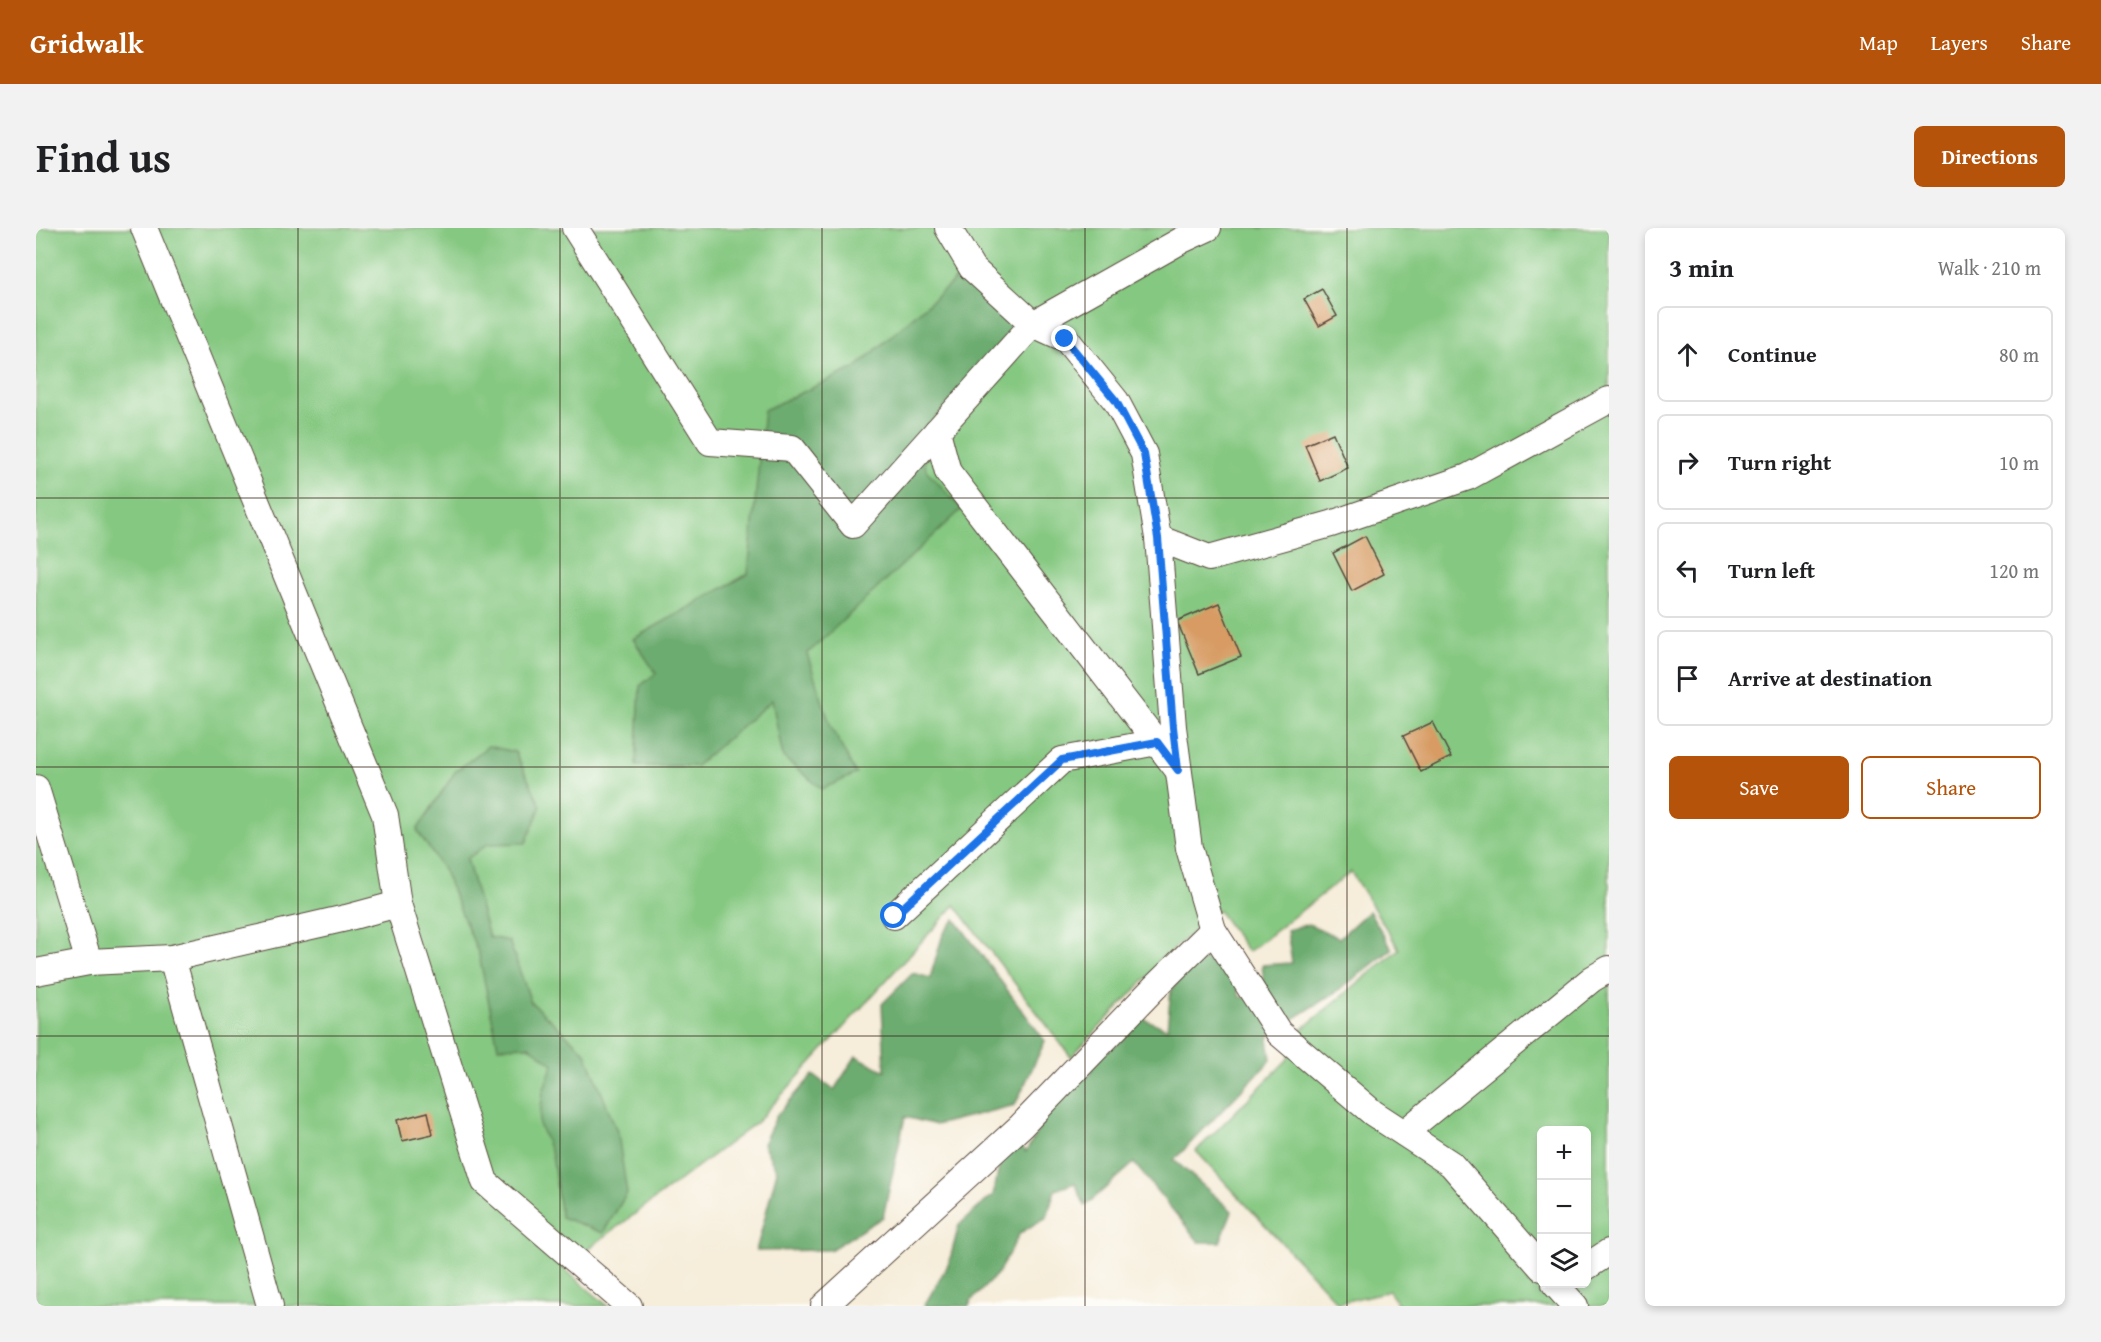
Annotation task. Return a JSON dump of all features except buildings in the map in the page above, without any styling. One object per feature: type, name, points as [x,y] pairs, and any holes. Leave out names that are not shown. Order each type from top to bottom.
[{"type":"lane","points":[[144,228],[385,814],[398,904],[485,1182],[630,1306]]},
{"type":"lane","points":[[575,228],[710,442],[792,448],[853,525],[1033,324],[1182,240],[1208,228]]},
{"type":"lane","points":[[948,228],[972,268],[1033,324],[1065,339],[1116,401],[1144,454],[1158,538],[1173,727],[1189,848],[1213,930],[1279,1033],[1373,1113],[1451,1164],[1537,1261]]},
{"type":"lane","points":[[1158,538],[1209,558],[1331,524],[1468,477],[1609,400]]},
{"type":"lane","points":[[938,431],[948,472],[1178,770]]},
{"type":"lane","points":[[894,916],[1062,760],[1157,742]]},
{"type":"lane","points":[[36,788],[89,962]]},
{"type":"lane","points":[[36,972],[89,962],[172,958],[398,904]]},
{"type":"lane","points":[[824,1306],[1021,1126],[1213,930]]},
{"type":"lane","points":[[172,958],[270,1306]]},
{"type":"lane","points":[[1404,1133],[1592,979],[1609,969]]},
{"type":"lane","points":[[1591,1264],[1609,1251]]},
{"type":"lane","points":[[1560,1288],[1575,1306]]},
{"type":"green space","points":[[36,228],[1609,228],[1609,1306],[1399,1306],[1389,1291],[1338,1303],[1196,1151],[1287,1060],[1302,1029],[1399,949],[1351,872],[1248,952],[1218,910],[1176,947],[1071,1057],[955,905],[757,1122],[563,1268],[608,1306],[36,1306]]},
{"type":"green space","points":[[963,273],[1015,325],[922,434],[926,470],[962,509],[807,654],[831,727],[856,774],[822,789],[783,757],[772,700],[696,766],[636,766],[640,686],[656,673],[633,639],[748,574],[764,410],[855,368]]},
{"type":"green space","points":[[488,746],[515,752],[541,806],[526,843],[488,844],[467,859],[489,937],[509,941],[531,1002],[586,1053],[618,1134],[627,1193],[603,1233],[561,1217],[552,1155],[539,1124],[543,1091],[553,1064],[529,1046],[498,1047],[479,955],[444,871],[417,830],[455,772]]},
{"type":"green space","points":[[1369,911],[1392,949],[1338,991],[1290,1021],[1268,1038],[1271,1060],[1174,1160],[1232,1211],[1220,1242],[1199,1242],[1134,1163],[1085,1206],[1075,1183],[1055,1190],[1047,1217],[1020,1233],[998,1273],[969,1306],[924,1306],[949,1263],[959,1225],[993,1195],[1003,1148],[1013,1140],[1026,1152],[1058,1092],[1089,1076],[1097,1058],[1123,1040],[1140,1017],[1167,1029],[1171,990],[1200,956],[1234,976],[1240,997],[1266,999],[1262,965],[1292,963],[1287,930],[1309,924],[1339,938]]},
{"type":"green space","points":[[955,919],[1045,1041],[1015,1105],[936,1125],[905,1117],[883,1217],[830,1250],[756,1251],[777,1171],[763,1144],[777,1115],[813,1075],[834,1090],[856,1056],[885,1071],[882,1004],[913,973],[930,978],[943,934]]},
{"type":"route","points":[[894,916],[1062,760],[1157,742],[1178,770],[1158,538],[1144,454],[1116,401],[1065,339]]}]
